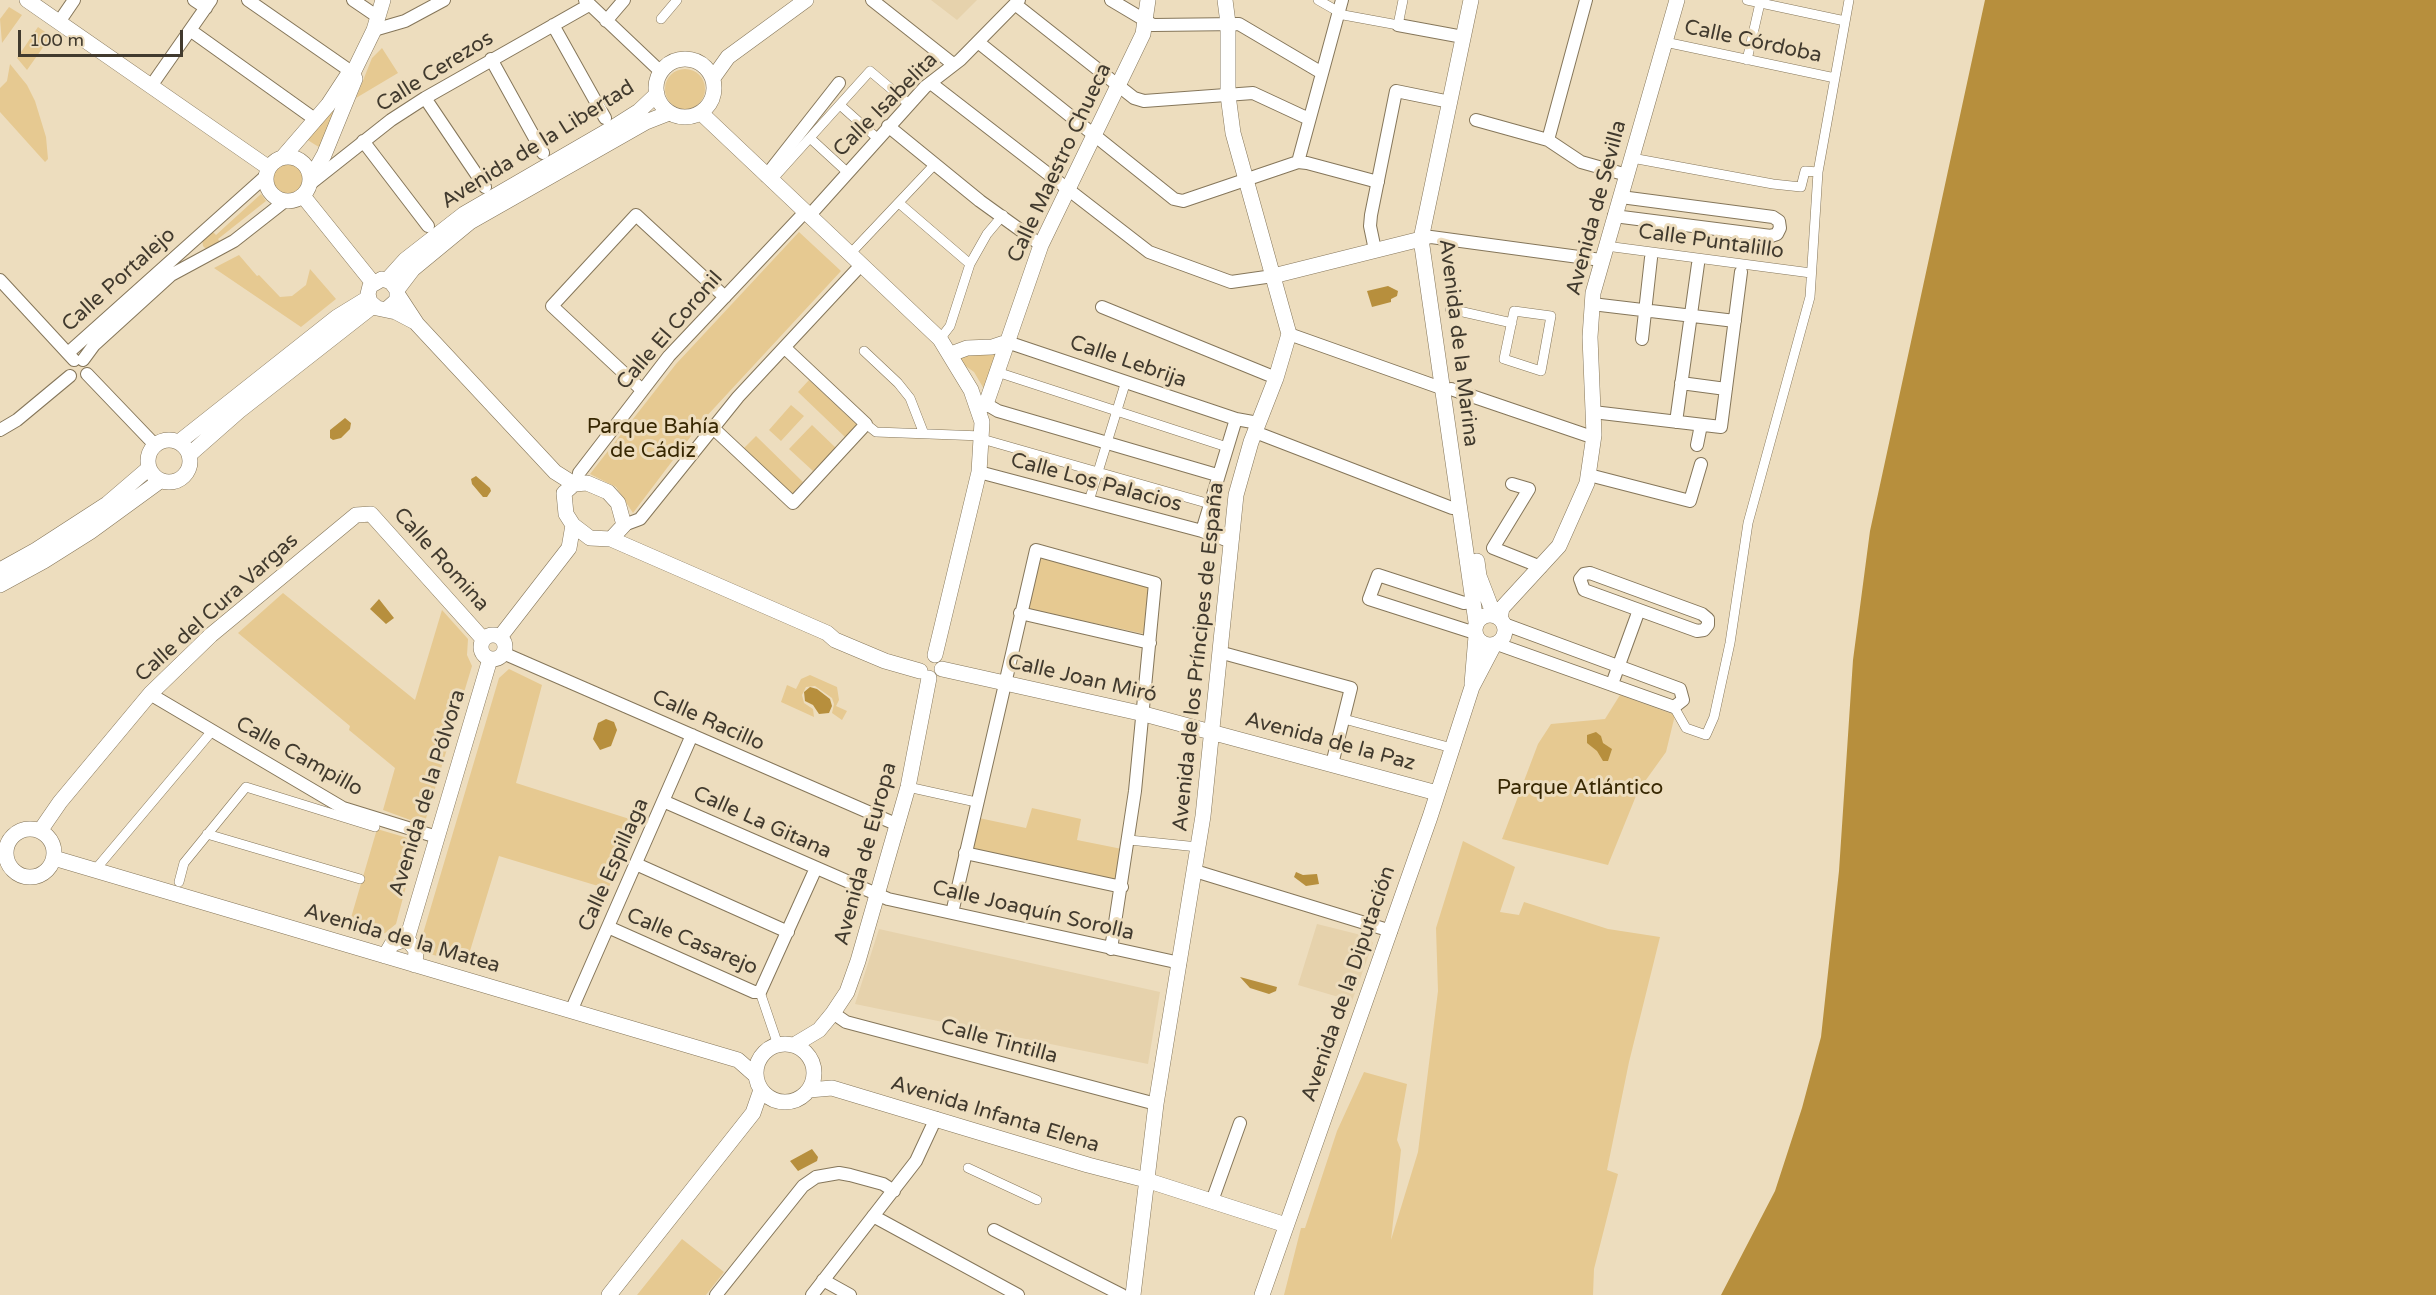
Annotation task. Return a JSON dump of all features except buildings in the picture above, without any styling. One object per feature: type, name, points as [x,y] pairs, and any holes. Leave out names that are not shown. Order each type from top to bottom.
[{"type":"street","points":[[27,0],[151,86],[268,172]]},
{"type":"street","points":[[59,22],[74,0]]},
{"type":"street","points":[[151,86],[208,4],[194,0]]},
{"type":"street","points":[[248,0],[353,74],[355,79],[308,186],[285,201],[273,195],[269,189],[268,172]]},
{"type":"street","points":[[353,0],[376,24]]},
{"type":"street","points":[[268,172],[316,120],[347,76],[353,74],[376,24],[383,0]]},
{"type":"street","points":[[376,24],[405,21],[444,0]]},
{"type":"street","points":[[606,21],[624,0]]},
{"type":"street","points":[[660,19],[677,0]]},
{"type":"street","points":[[713,78],[728,57],[806,0]]},
{"type":"street","points":[[872,0],[953,64]]},
{"type":"street","points":[[1111,0],[1153,25],[1239,24],[1322,74]]},
{"type":"street","name":"Calle Maestro Chueca","points":[[982,406],[997,372],[1041,245],[1119,88],[1143,34],[1148,0]]},
{"type":"street","name":"Avenida de los Príncipes de España","points":[[1129,1290],[1156,1104],[1195,871],[1212,732],[1229,540],[1236,495],[1256,428],[1276,378],[1288,334],[1233,133],[1228,95],[1228,23],[1225,0]]},
{"type":"street","points":[[1318,0],[1340,9],[1398,25],[1463,37]]},
{"type":"street","points":[[1398,25],[1403,0]]},
{"type":"street","name":"Avenida de la Marina","points":[[1471,0],[1426,238],[1475,630]]},
{"type":"street","name":"Avenida de la Marina","points":[[1426,238],[1479,0]]},
{"type":"street","points":[[1548,140],[1586,0]]},
{"type":"street","name":"Avenida de Sevilla","points":[[1499,619],[1502,608],[1567,534],[1589,475],[1594,435],[1590,337],[1592,304],[1603,253],[1677,0]]},
{"type":"street","points":[[1747,0],[1845,21]]},
{"type":"street","points":[[1472,602],[1464,603],[1378,575],[1369,599],[1475,630],[1482,643],[1495,644],[1674,706],[1686,729],[1706,735],[1714,717],[1730,643],[1750,515],[1805,323],[1818,172],[1849,0]]},
{"type":"street","points":[[587,2],[661,72]]},
{"type":"street","name":"Calle Cerezos","points":[[308,186],[363,141],[425,98],[554,25],[587,2]]},
{"type":"street","points":[[1017,2],[1119,88],[1144,101],[1253,93],[1309,119]]},
{"type":"street","name":"Calle Isabelita","points":[[807,214],[925,87],[932,84],[960,60],[1017,2]]},
{"type":"street","points":[[1747,60],[1760,3]]},
{"type":"street","points":[[1298,162],[1340,9]]},
{"type":"street","points":[[554,25],[605,118]]},
{"type":"street","points":[[190,30],[316,120]]},
{"type":"street","points":[[978,42],[1174,199],[1183,201],[1298,162],[1378,182]]},
{"type":"street","name":"Calle Córdoba","points":[[1665,42],[1835,78]]},
{"type":"street","points":[[701,63],[728,57]]},
{"type":"street","points":[[491,59],[543,153]]},
{"type":"street","points":[[693,60],[701,63],[713,78],[712,101],[701,113],[685,117],[669,112],[657,93],[661,72],[675,61],[693,60]]},
{"type":"street","points":[[769,178],[810,138],[870,71],[909,104]]},
{"type":"street","points":[[769,178],[839,83]]},
{"type":"street","points":[[932,84],[1149,252],[1231,282],[1273,276],[1426,238],[1603,253]]},
{"type":"street","points":[[1375,250],[1370,226],[1396,91],[1450,102]]},
{"type":"street","name":"Avenida de la Libertad","points":[[179,442],[337,316],[383,294],[405,260],[464,214],[609,130],[639,111],[657,93]]},
{"type":"street","points":[[425,98],[485,187]]},
{"type":"street","points":[[840,105],[877,138]]},
{"type":"street","name":"Avenida de la Libertad","points":[[189,455],[239,411],[470,222],[646,122],[669,112]]},
{"type":"street","points":[[572,487],[565,510],[573,525],[590,537],[611,539],[827,633],[835,640],[875,657],[939,675],[938,662],[979,472],[982,406],[940,339],[701,113]]},
{"type":"street","points":[[1476,120],[1548,140],[1581,162],[1627,175]]},
{"type":"street","points":[[888,126],[980,201],[1003,215],[1041,245]]},
{"type":"street","points":[[810,138],[847,172]]},
{"type":"street","points":[[363,141],[428,226]]},
{"type":"street","points":[[284,157],[302,161],[308,186],[383,294],[417,324],[555,472],[572,487],[596,485],[608,492],[618,503],[623,526],[641,553]]},
{"type":"street","points":[[1632,158],[1801,187],[1805,171],[1818,172]]},
{"type":"street","points":[[611,539],[623,526],[640,519],[712,427],[785,348],[899,202],[935,164]]},
{"type":"street","name":"Calle Portalejo","points":[[75,358],[197,236],[268,172]]},
{"type":"street","points":[[1614,216],[1771,236],[1778,234],[1780,228],[1779,221],[1773,218],[1621,197]]},
{"type":"street","name":"Calle Portalejo","points":[[75,358],[94,345],[171,275],[234,241],[285,201]]},
{"type":"street","points":[[899,202],[970,264]]},
{"type":"street","name":"Calle El Coronil","points":[[572,487],[579,472],[669,356],[807,214]]},
{"type":"street","points":[[642,390],[552,306],[636,215],[725,297]]},
{"type":"street","points":[[940,339],[950,326],[970,264],[987,234],[1003,215]]},
{"type":"street","name":"Calle Portalejo","points":[[197,236],[200,249],[208,255]]},
{"type":"street","name":"Calle Puntalillo","points":[[1603,253],[1811,273]]},
{"type":"street","points":[[1642,339],[1651,258]]},
{"type":"street","points":[[1676,422],[1698,264]]},
{"type":"street","points":[[1593,412],[1721,428],[1741,272]]},
{"type":"street","points":[[0,280],[51,335],[88,368],[87,374],[79,379],[70,376]]},
{"type":"street","points":[[1592,304],[1736,321]]},
{"type":"street","points":[[1102,307],[1276,378]]},
{"type":"street","points":[[1450,309],[1512,323]]},
{"type":"street","points":[[1514,311],[1551,316],[1541,371],[1504,359],[1512,323],[1514,311]]},
{"type":"street","points":[[1288,334],[1586,435],[1594,435]]},
{"type":"street","points":[[951,354],[967,348],[992,347],[1007,342]]},
{"type":"street","name":"Calle Lebrija","points":[[1007,342],[1236,419],[1452,508],[1459,506]]},
{"type":"street","points":[[785,348],[876,432],[982,438],[1210,504]]},
{"type":"street","points":[[864,351],[898,382],[910,398],[924,434]]},
{"type":"street","points":[[70,376],[68,367],[75,358]]},
{"type":"street","points":[[997,372],[1227,447]]},
{"type":"street","points":[[87,374],[155,445]]},
{"type":"street","points":[[0,430],[17,420],[70,376]]},
{"type":"street","points":[[1089,501],[1126,381]]},
{"type":"street","points":[[1681,383],[1726,389]]},
{"type":"street","name":"Avenida de la Marina","points":[[1446,388],[1479,576],[1499,619]]},
{"type":"street","points":[[982,406],[1217,476]]},
{"type":"street","points":[[1202,531],[1236,419]]},
{"type":"street","points":[[712,427],[793,503],[866,424]]},
{"type":"street","points":[[1698,445],[1701,425]]},
{"type":"street","points":[[0,585],[90,532],[160,481],[172,482],[183,477],[189,467],[189,455],[179,442],[167,440],[155,445],[149,456],[149,468],[160,481]]},
{"type":"street","points":[[1589,475],[1688,507],[1701,465]]},
{"type":"street","points":[[0,570],[99,509],[149,468]]},
{"type":"street","name":"Calle Los Palacios","points":[[979,472],[1229,540]]},
{"type":"street","points":[[1512,484],[1529,489],[1493,548],[1540,567]]},
{"type":"street","name":"Calle Romina","points":[[364,513],[371,514],[483,639]]},
{"type":"street","name":"Calle del Cura Vargas","points":[[40,831],[60,802],[150,694],[211,635],[258,595],[356,515],[364,513]]},
{"type":"street","points":[[569,548],[573,525]]},
{"type":"street","points":[[500,637],[569,548],[590,537]]},
{"type":"street","points":[[952,913],[1003,684],[1036,550],[1155,583],[1144,714],[1129,840],[1111,949]]},
{"type":"street","points":[[1590,573],[1702,614],[1708,619],[1708,625],[1704,630],[1697,632],[1639,610],[1584,590],[1580,579],[1584,574],[1590,573]]},
{"type":"street","points":[[1612,684],[1639,610]]},
{"type":"street","points":[[1020,614],[1150,643]]},
{"type":"street","points":[[1475,630],[1484,615],[1499,619],[1680,690],[1683,700],[1674,706]]},
{"type":"street","points":[[1495,644],[1504,636],[1499,619]]},
{"type":"street","name":"Avenida de la Diputación","points":[[1472,687],[1475,630]]},
{"type":"street","points":[[489,635],[500,637],[504,642],[497,656],[481,650],[483,639],[489,635]]},
{"type":"street","name":"Avenida de la Diputación","points":[[1262,1295],[1390,931],[1472,687],[1495,644]]},
{"type":"street","points":[[1219,652],[1351,688],[1332,764]]},
{"type":"street","name":"Calle Racillo","points":[[497,656],[692,735],[898,825]]},
{"type":"street","name":"Avenida de la Pólvora","points":[[407,939],[437,837],[497,656]]},
{"type":"street","points":[[923,671],[927,656],[938,662]]},
{"type":"street","name":"Calle Joan Miró","points":[[938,662],[1003,684],[1144,714],[1212,732]]},
{"type":"street","name":"Avenida de Europa","points":[[794,1045],[819,1030],[847,992],[878,895],[908,787],[923,671]]},
{"type":"street","name":"Calle Campillo","points":[[150,694],[343,808],[437,837]]},
{"type":"street","points":[[1344,719],[1452,748]]},
{"type":"street","points":[[94,870],[213,731]]},
{"type":"street","name":"Avenida de la Paz","points":[[1212,732],[1437,793]]},
{"type":"street","name":"Calle Espillaga","points":[[571,1011],[692,735]]},
{"type":"street","name":"Calle Campillo","points":[[207,834],[246,787],[375,827]]},
{"type":"street","points":[[908,787],[976,802]]},
{"type":"street","name":"Calle La Gitana","points":[[663,801],[878,895]]},
{"type":"street","points":[[24,829],[40,831],[52,842],[54,858],[46,871],[39,875],[24,876],[11,867],[4,843],[24,829]]},
{"type":"street","points":[[179,882],[184,863],[207,834],[360,879]]},
{"type":"street","points":[[1129,840],[1198,847]]},
{"type":"street","points":[[965,853],[1122,887]]},
{"type":"street","name":"Avenida de la Matea","points":[[54,858],[738,1060],[760,1058]]},
{"type":"street","points":[[636,864],[789,932]]},
{"type":"street","points":[[778,1045],[760,992],[816,868]]},
{"type":"street","points":[[1195,871],[1390,931]]},
{"type":"street","name":"Calle Joaquín Sorolla","points":[[878,895],[1180,963]]},
{"type":"street","name":"Calle Casarejo","points":[[608,927],[754,992],[760,992]]},
{"type":"street","points":[[385,956],[392,944],[407,939],[416,950],[415,965]]},
{"type":"street","name":"Calle Tintilla","points":[[833,1013],[846,1022],[1156,1104]]},
{"type":"street","name":"Avenida de Europa","points":[[812,1066],[819,1030]]},
{"type":"street","points":[[753,1113],[777,1102],[795,1101],[809,1090],[812,1066],[794,1045],[778,1045],[766,1051],[760,1058],[755,1075],[761,1090],[777,1102]]},
{"type":"street","name":"Avenida de la Matea","points":[[738,1060],[755,1075]]},
{"type":"street","name":"Avenida Infanta Elena","points":[[812,1066],[832,1088]]},
{"type":"street","name":"Avenida Infanta Elena","points":[[809,1090],[832,1088],[1146,1180],[1286,1225]]},
{"type":"street","points":[[609,1295],[753,1113],[761,1090]]},
{"type":"street","points":[[812,1295],[916,1161],[936,1118]]},
{"type":"street","points":[[1212,1201],[1240,1123]]},
{"type":"street","points":[[968,1168],[1037,1200]]},
{"type":"street","points":[[716,1295],[803,1186],[816,1177],[839,1173],[883,1184],[894,1191]]},
{"type":"street","points":[[873,1216],[1018,1295]]},
{"type":"street","points":[[994,1230],[1129,1290]]},
{"type":"street","points":[[823,1280],[850,1295]]},
{"type":"shaded area","points":[[931,0],[977,0],[957,20]]},
{"type":"shaded area","points":[[1985,0],[2436,0],[2436,1295],[1721,1295],[1775,1191],[1802,1108],[1821,1037],[1839,871],[1853,660],[1870,531]]},
{"type":"shaded area","points":[[1388,286],[1398,291],[1397,296],[1391,299],[1391,302],[1372,307],[1367,291]]},
{"type":"shaded area","points":[[345,418],[351,423],[350,429],[341,438],[333,440],[330,438],[330,430]]},
{"type":"shaded area","points":[[476,476],[490,488],[491,491],[487,497],[483,497],[472,484],[471,479]]},
{"type":"shaded area","points":[[379,599],[394,618],[386,624],[370,609]]},
{"type":"shaded area","points":[[810,687],[817,689],[830,699],[832,706],[829,713],[819,714],[813,705],[805,701],[804,692]]},
{"type":"shaded area","points":[[606,719],[614,722],[617,730],[611,746],[600,750],[593,739],[598,723]]},
{"type":"shaded area","points":[[1596,732],[1601,736],[1603,743],[1612,749],[1608,761],[1603,761],[1597,751],[1587,743],[1587,735]]},
{"type":"shaded area","points":[[1296,872],[1303,875],[1317,874],[1319,884],[1306,886],[1294,877]]},
{"type":"shaded area","points":[[1317,924],[1369,937],[1373,943],[1352,1001],[1298,985]]},
{"type":"shaded area","points":[[879,929],[1160,992],[1148,1064],[855,1004]]},
{"type":"shaded area","points":[[1240,977],[1277,987],[1276,991],[1269,994],[1250,988]]},
{"type":"shaded area","points":[[812,1149],[818,1157],[817,1161],[798,1171],[790,1161]]},
{"type":"green space","points":[[9,7],[22,15],[2,43],[0,19]]},
{"type":"green space","points":[[38,27],[51,36],[27,70],[17,58]]},
{"type":"green space","points":[[382,48],[398,73],[356,98],[372,58]]},
{"type":"green space","points":[[10,64],[27,85],[35,101],[46,137],[48,159],[45,162],[0,112],[0,88],[7,81]]},
{"type":"green space","points":[[685,69],[693,70],[699,75],[704,81],[704,97],[699,103],[693,108],[685,109],[677,108],[671,103],[666,97],[665,89],[666,81],[671,75],[677,70]]},
{"type":"green space","points":[[349,79],[322,149],[306,139]]},
{"type":"green space","points":[[288,163],[300,168],[305,180],[300,192],[288,197],[276,192],[271,180],[276,168]]},
{"type":"green space","points":[[261,194],[266,201],[218,239],[222,245],[207,250],[203,246],[202,238],[210,229],[216,235]]},
{"type":"green space","name":"Parque Bahía de Cádiz","points":[[799,232],[841,271],[704,419],[633,513],[616,487],[590,474],[676,364]]},
{"type":"green space","points":[[239,255],[280,297],[292,296],[306,285],[310,269],[336,299],[301,327],[214,268]]},
{"type":"green space","points":[[1002,348],[987,394],[974,372],[960,362],[957,353]]},
{"type":"green space","points":[[809,380],[857,425],[845,437],[798,392]]},
{"type":"green space","points":[[791,405],[804,416],[781,441],[769,430]]},
{"type":"green space","points":[[812,425],[836,448],[813,471],[789,449]]},
{"type":"green space","points":[[756,436],[803,482],[792,494],[744,448]]},
{"type":"green space","points":[[1040,556],[1150,587],[1145,634],[1027,609]]},
{"type":"green space","points":[[283,593],[415,700],[442,610],[468,639],[467,655],[472,666],[424,825],[383,810],[395,768],[349,730],[350,726],[238,633]]},
{"type":"green space","points":[[509,669],[542,685],[516,783],[639,822],[608,889],[499,856],[466,964],[430,954],[422,937],[499,678]]},
{"type":"green space","points":[[810,675],[837,687],[839,700],[836,706],[847,711],[842,720],[832,713],[834,704],[832,698],[815,686],[806,687],[802,695],[804,703],[813,709],[814,717],[781,702],[787,685],[796,689],[801,679]]},
{"type":"green space","name":"Parque Atlántico","points":[[1620,695],[1675,715],[1666,752],[1638,791],[1608,865],[1502,839],[1538,744],[1551,724],[1605,719]]},
{"type":"green space","points":[[1032,808],[1081,819],[1077,840],[1122,849],[1118,881],[972,849],[979,818],[1026,828]]},
{"type":"green space","points":[[377,829],[418,841],[396,924],[385,933],[374,936],[348,928]]},
{"type":"green space","points":[[1463,841],[1515,867],[1500,912],[1519,915],[1524,902],[1608,929],[1660,937],[1629,1062],[1607,1170],[1618,1174],[1594,1269],[1593,1295],[1284,1295],[1301,1228],[1305,1228],[1337,1131],[1364,1072],[1407,1084],[1397,1140],[1401,1150],[1391,1240],[1418,1152],[1438,991],[1436,928]]},
{"type":"green space","points":[[682,1239],[724,1272],[706,1295],[637,1295]]}]
